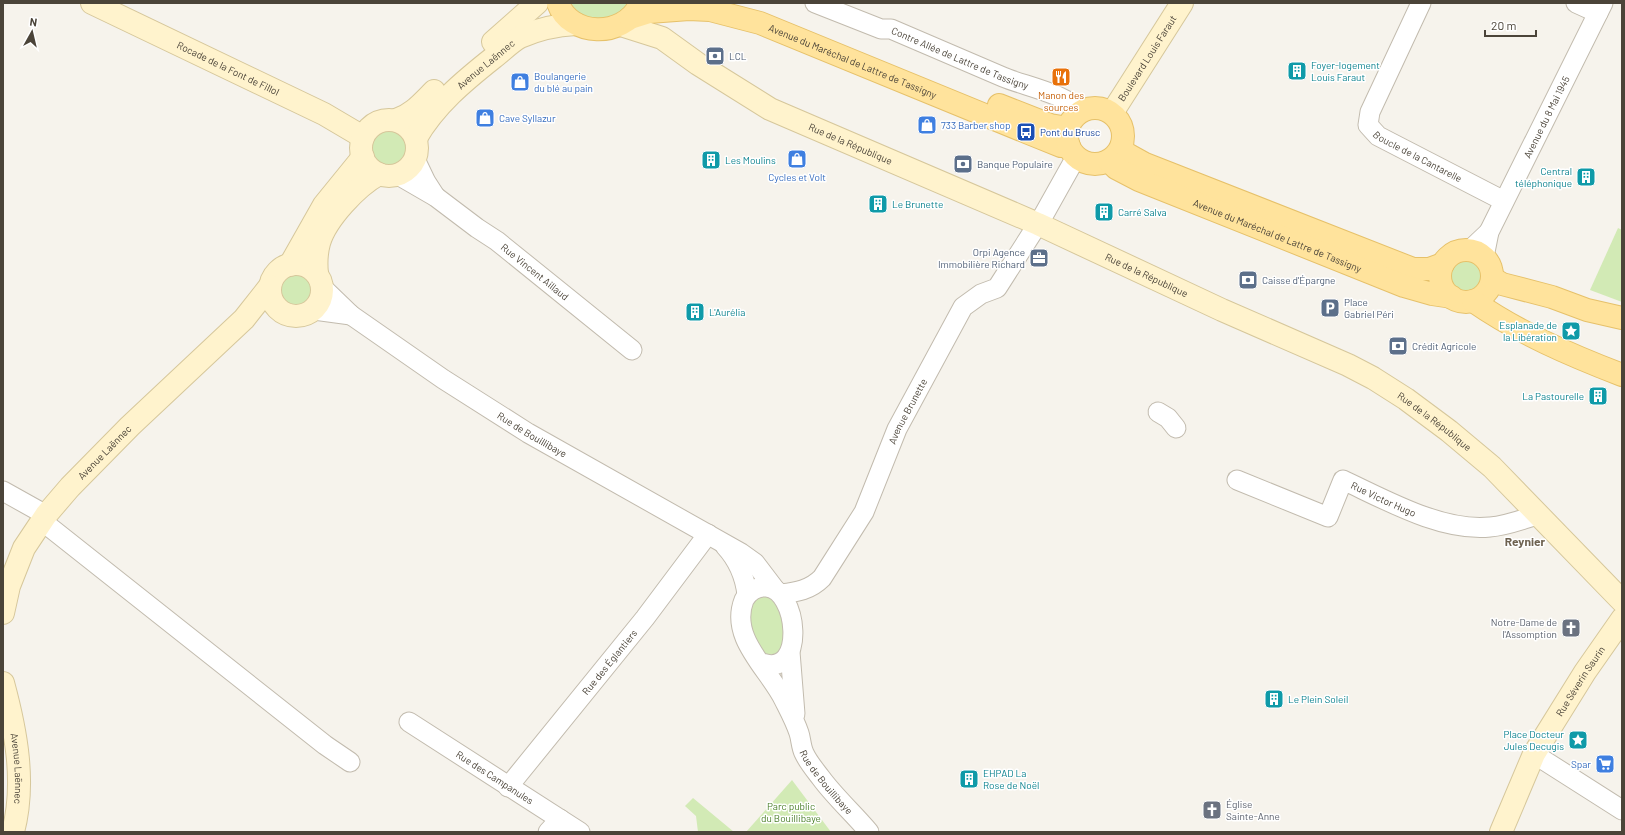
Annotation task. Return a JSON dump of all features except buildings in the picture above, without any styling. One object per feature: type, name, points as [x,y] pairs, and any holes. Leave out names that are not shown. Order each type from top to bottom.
[{"type":"main road","name":"Rocade de la Font de Fillol","points":[[92,3],[324,114],[363,147]]},
{"type":"main road","name":"Avenue Laënnec","points":[[396,120],[417,109],[434,91],[537,3]]},
{"type":"main road","points":[[558,3],[566,16],[576,24]]},
{"type":"main road","name":"Avenue du Maréchal de Lattre de Tassigny","points":[[576,24],[590,29],[606,30],[630,15],[689,9],[710,10],[760,23],[1061,146],[1073,136],[1050,125],[792,23],[731,3]]},
{"type":"main road","name":"Boulevard Louis Faraut","points":[[1112,113],[1182,3]]},
{"type":"main road","name":"Rue de la République","points":[[630,15],[698,64],[770,108],[1038,224],[1222,310],[1348,365],[1373,378],[1406,399],[1449,431],[1492,467],[1622,601]]},
{"type":"main road","name":"Avenue Laënnec","points":[[415,148],[427,118],[470,76],[519,38],[558,24],[576,24]]},
{"type":"main road","points":[[1093,108],[1106,110],[1112,113],[1122,125],[1124,132],[1115,155],[1095,164],[1088,163],[1073,136],[1093,108]]},
{"type":"main road","points":[[290,265],[324,205],[363,147],[373,125],[388,120],[396,120],[404,124],[415,148],[411,166],[366,182],[337,212],[325,230],[319,243],[316,258],[320,281],[319,304],[307,315],[298,317],[282,313],[273,304],[270,286],[277,272],[290,265],[305,266],[320,281]]},
{"type":"main road","points":[[363,147],[366,164],[388,174]]},
{"type":"main road","name":"Avenue du Maréchal de Lattre de Tassigny","points":[[1443,264],[1429,269],[1413,269],[1144,164],[1127,154],[1115,155],[1116,168],[1139,180],[1404,286],[1432,294],[1452,297]]},
{"type":"main road","points":[[1473,301],[1486,292],[1492,278],[1489,264],[1477,254],[1453,253],[1443,264],[1440,279],[1442,286],[1452,297],[1459,301],[1473,301],[1500,319],[1542,342],[1622,375]]},
{"type":"main road","points":[[1492,278],[1502,284],[1552,297],[1587,310],[1622,318]]},
{"type":"main road","name":"Avenue Laënnec","points":[[3,613],[9,586],[24,548],[44,518],[70,487],[120,436],[244,319],[270,286]]},
{"type":"main road","name":"Avenue Laënnec","points":[[244,319],[265,313],[282,313]]},
{"type":"main road","name":"Rue Séverin Saurin","points":[[1501,832],[1534,754],[1585,672],[1622,619]]},
{"type":"main road","name":"Avenue Laënnec","points":[[3,683],[19,767],[20,788],[13,832]]},
{"type":"main road","name":"Avenue Laënnec","points":[[3,720],[10,773],[3,825]]},
{"type":"street","name":"Contre Allée de Lattre de Tassigny","points":[[815,3],[881,29],[891,29],[1005,78],[1056,96],[1076,106],[1073,136]]},
{"type":"street","name":"Boucle de la Cantarelle","points":[[1421,3],[1370,112],[1368,126],[1378,136],[1504,201]]},
{"type":"street","points":[[1576,3],[1600,8]]},
{"type":"street","name":"Avenue du 8 Mai 1945","points":[[1477,254],[1600,8]]},
{"type":"street","name":"Avenue Brunette","points":[[777,591],[801,591],[814,586],[822,578],[864,512],[897,429],[963,307],[981,294],[997,288],[1038,224],[1073,136]]},
{"type":"street","name":"Rue Vincent Aillaud","points":[[415,148],[426,182],[436,197]]},
{"type":"street","name":"Rue Vincent Aillaud","points":[[388,174],[436,197],[497,241],[632,350]]},
{"type":"street","name":"Rue de Bouillibaye","points":[[320,281],[351,315],[443,379],[528,433],[715,538],[756,563],[777,591]]},
{"type":"street","name":"Rue de Bouillibaye","points":[[314,310],[351,315]]},
{"type":"street","points":[[1158,412],[1168,418],[1176,428]]},
{"type":"street","name":"Rue Victor Hugo","points":[[1237,480],[1328,517],[1343,480],[1444,524],[1470,528],[1490,527],[1513,523],[1537,515]]},
{"type":"street","points":[[3,491],[44,518],[325,745],[350,762]]},
{"type":"street","name":"Rue de Bouillibaye","points":[[715,538],[733,555],[746,586],[747,595]]},
{"type":"street","name":"Rue des Églantiers","points":[[508,787],[645,618],[715,538]]},
{"type":"street","points":[[766,586],[777,591],[790,612],[794,637],[790,652],[775,665],[768,666],[762,664],[751,650],[744,635],[742,613],[747,595],[755,588],[766,586]]},
{"type":"street","name":"Rue de Bouillibaye","points":[[790,652],[796,725]]},
{"type":"street","name":"Rue de Bouillibaye","points":[[762,664],[783,698],[796,725],[804,752],[822,780],[870,832]]},
{"type":"street","name":"Rue des Campanules","points":[[409,722],[508,787],[554,825],[580,832]]},
{"type":"street","points":[[1534,754],[1622,810]]},
{"type":"green space","points":[[558,3],[640,3],[606,30]]},
{"type":"green space","points":[[388,120],[407,126],[411,131],[415,142],[416,153],[412,163],[398,175],[372,170],[363,157],[366,137],[370,128],[380,122]]},
{"type":"green space","points":[[1618,228],[1622,230],[1622,302],[1590,290]]},
{"type":"green space","points":[[1462,251],[1489,264],[1491,270],[1491,281],[1483,295],[1472,300],[1460,301],[1451,296],[1444,288],[1441,274],[1442,269],[1452,255]]},
{"type":"green space","points":[[298,264],[312,269],[322,296],[317,305],[309,312],[292,316],[284,314],[277,309],[273,300],[272,289],[274,278],[279,271]]},
{"type":"green space","points":[[774,593],[788,633],[778,655],[764,654],[751,632],[749,619],[755,594]]},
{"type":"green space","name":"Parc public du Bouillibaye","points":[[792,780],[831,832],[746,832]]},
{"type":"green space","name":"Parc public du Bouillibaye","points":[[693,798],[734,832],[698,832],[696,816],[685,806]]},
{"type":"place","name":"LCL","points":[[715,56]]},
{"type":"place","name":"Foyer-logement Louis Faraut","points":[[1297,71]]},
{"type":"place","name":"Manon des sources","points":[[1061,77]]},
{"type":"place","name":"Boulangerie du blé au pain","points":[[520,82]]},
{"type":"place","name":"Cave Syllazur","points":[[485,118]]},
{"type":"place","name":"733 Barber shop","points":[[927,125]]},
{"type":"place","name":"Pont du Brusc","points":[[1026,132]]},
{"type":"place","name":"Cycles et Volt","points":[[797,159]]},
{"type":"place","name":"Les Moulins","points":[[711,160]]},
{"type":"place","name":"Banque Populaire","points":[[963,164]]},
{"type":"place","name":"Central téléphonique","points":[[1586,177]]},
{"type":"place","name":"Le Brunette","points":[[878,204]]},
{"type":"place","name":"Carré Salva","points":[[1104,212]]},
{"type":"place","name":"Orpi Agence Immobilière Richard","points":[[1039,258]]},
{"type":"place","name":"Caisse d'Épargne","points":[[1248,280]]},
{"type":"place","name":"Place Gabriel Péri","points":[[1330,308]]},
{"type":"place","name":"L'Aurélia","points":[[695,312]]},
{"type":"place","name":"Esplanade de la Libération","points":[[1571,331]]},
{"type":"place","name":"Crédit Agricole","points":[[1398,346]]},
{"type":"place","name":"La Pastourelle","points":[[1598,396]]},
{"type":"place","name":"Notre-Dame de l'Assomption","points":[[1571,628]]},
{"type":"place","name":"Le Plein Soleil","points":[[1274,699]]},
{"type":"place","name":"Place Docteur Jules Decugis","points":[[1578,740]]},
{"type":"place","name":"Spar","points":[[1605,764]]},
{"type":"place","name":"EHPAD La Rose de Noël","points":[[969,779]]},
{"type":"place","name":"Église Sainte-Anne","points":[[1212,810]]},
{"type":"district","name":"Reynier","points":[[1525,541]]}]
